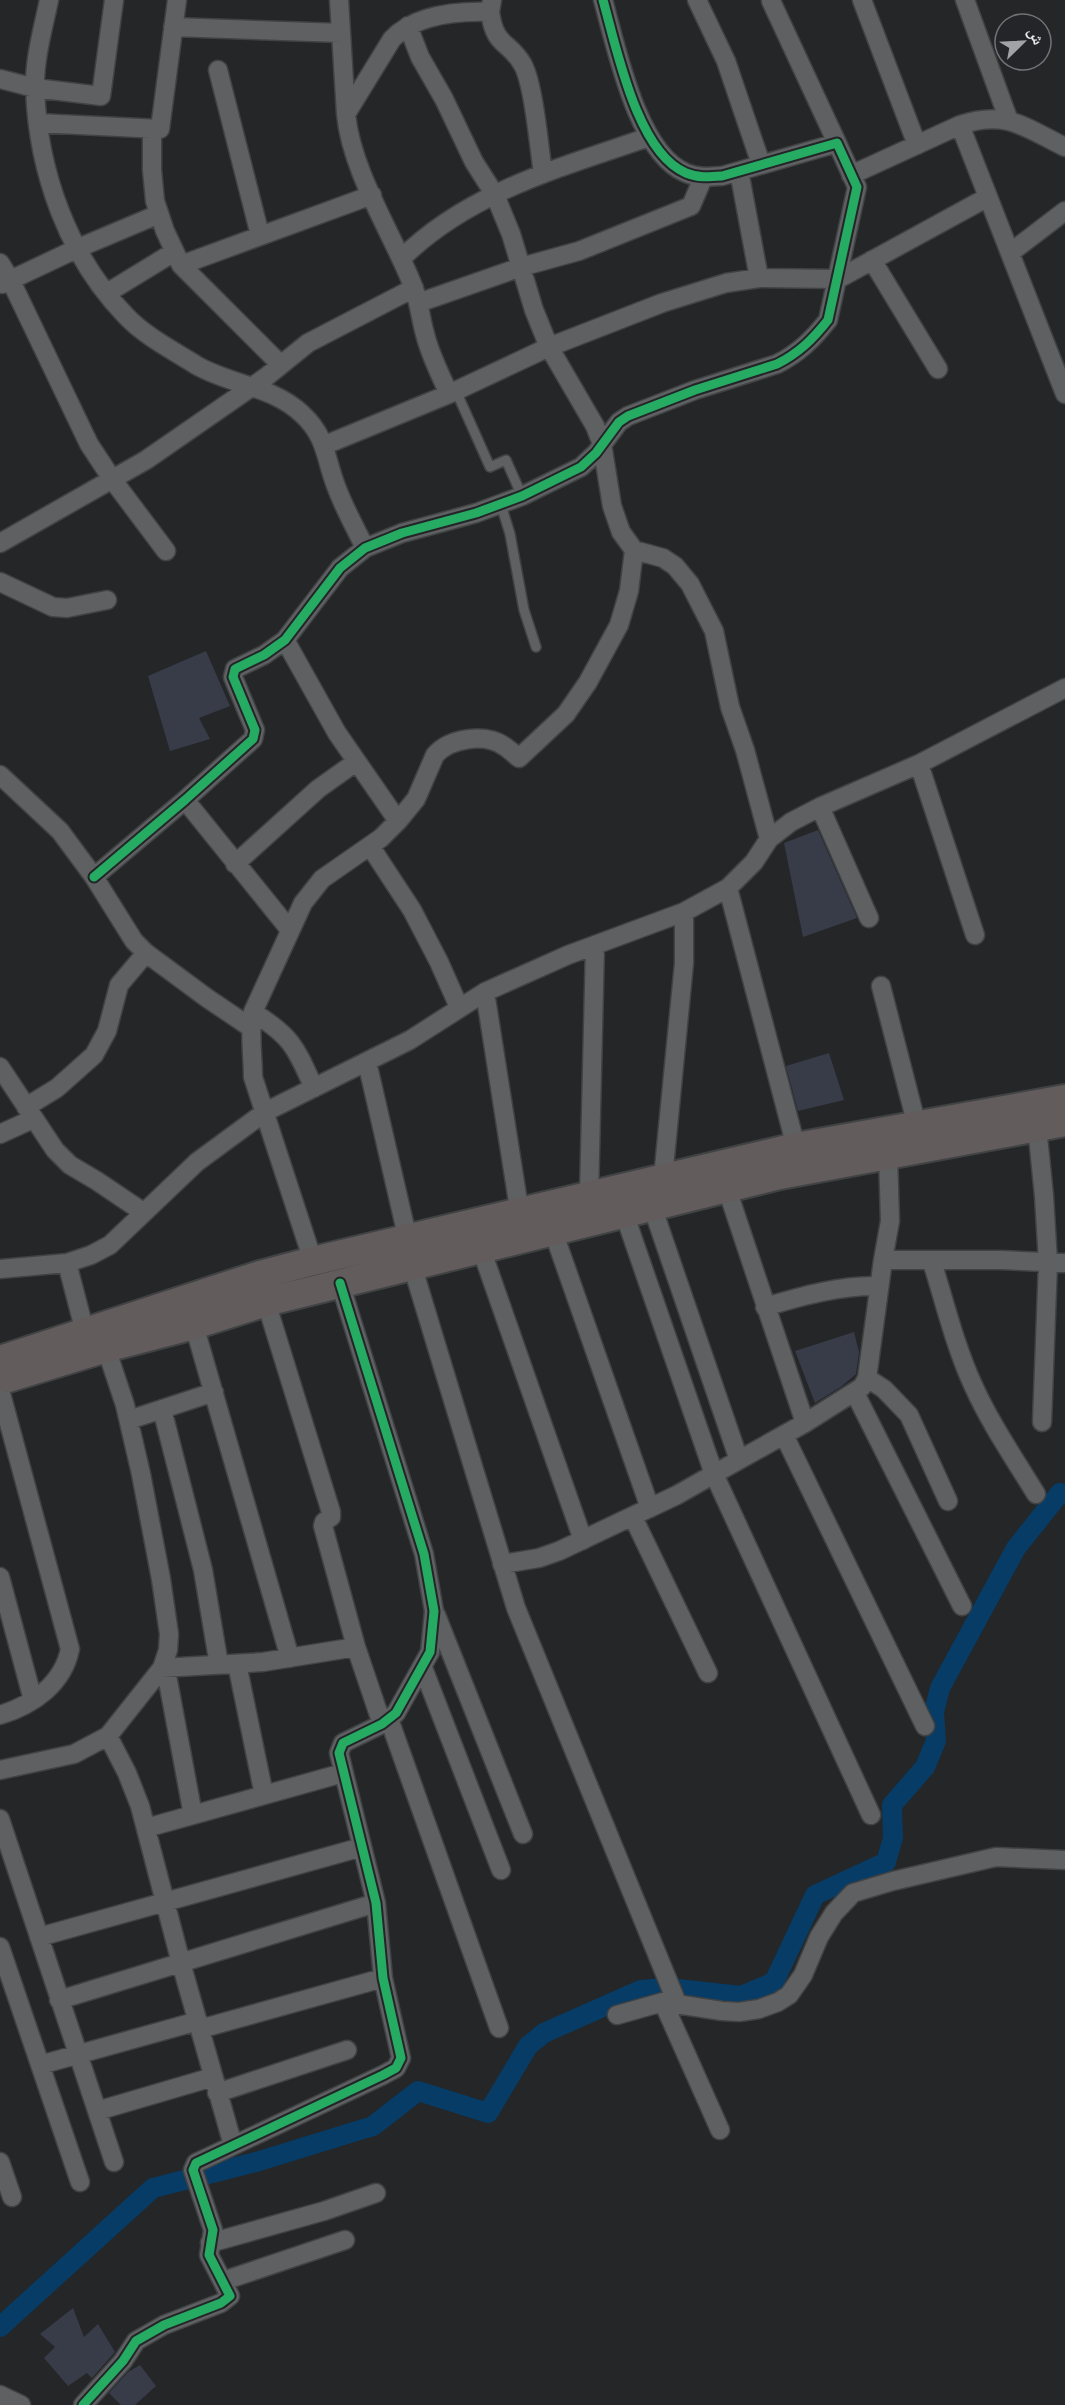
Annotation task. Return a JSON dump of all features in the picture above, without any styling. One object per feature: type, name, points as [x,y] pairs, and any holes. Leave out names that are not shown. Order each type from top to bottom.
[{"type":"main road","points":[[522,1225],[553,1230],[652,1206],[796,1147],[1065,1099]]},
{"type":"main road","points":[[96,1340],[194,1325],[266,1302],[339,1283],[410,1253],[522,1225],[589,1196],[663,1178],[722,1176],[888,1154],[1065,1122]]},
{"type":"main road","points":[[7,1372],[96,1340],[260,1275],[313,1262],[410,1253]]},
{"type":"street","points":[[49,0],[35,88],[38,123],[50,184],[76,249],[125,316],[142,331],[207,371],[274,395],[301,413],[314,427],[325,445],[343,503],[365,548]]},
{"type":"street","points":[[0,79],[35,88],[101,96],[114,0]]},
{"type":"street","points":[[38,123],[160,129],[177,0]]},
{"type":"street","points":[[339,0],[346,114],[354,148],[416,295],[430,352],[452,392]]},
{"type":"street","points":[[603,0],[631,98],[649,137],[667,159],[684,172],[703,178],[740,171],[837,143]]},
{"type":"street","points":[[697,0],[726,61],[761,164]]},
{"type":"street","points":[[862,0],[917,145]]},
{"type":"street","points":[[965,0],[1009,121]]},
{"type":"street","points":[[94,877],[185,800],[256,734],[233,677],[234,669],[264,655],[285,640],[340,568],[365,548],[402,533],[501,505],[522,496],[591,460],[619,422],[628,417],[695,390],[777,364],[794,356],[815,338],[828,320],[857,187],[771,1]]},
{"type":"street","points":[[346,114],[392,39],[408,26],[450,13],[491,6],[492,28],[499,40],[523,66],[529,85],[543,174]]},
{"type":"street","points":[[408,26],[420,57],[444,99],[474,162],[495,195],[549,347],[595,426],[602,444],[612,506],[621,532],[634,550],[663,558],[675,566],[690,584],[714,631],[730,707],[745,750],[769,839]]},
{"type":"street","points":[[173,27],[341,33]]},
{"type":"street","points":[[218,70],[260,235]]},
{"type":"street","points":[[851,175],[960,125],[987,118],[1009,121],[1065,147]]},
{"type":"street","points":[[960,125],[1065,394]]},
{"type":"street","points":[[152,129],[153,188],[159,214],[178,258],[281,365]]},
{"type":"street","points":[[400,259],[436,227],[509,186],[649,137]]},
{"type":"street","points":[[740,171],[759,278]]},
{"type":"street","points":[[0,543],[174,441],[323,335],[416,295],[579,251],[691,206],[703,178]]},
{"type":"street","points":[[107,293],[178,258],[260,235],[372,195]]},
{"type":"street","points":[[325,445],[452,392],[549,347],[662,303],[726,283],[759,278],[838,279],[988,196]]},
{"type":"street","points":[[1010,253],[1065,211]]},
{"type":"street","points":[[5,282],[159,214]]},
{"type":"street","points":[[872,260],[938,369]]},
{"type":"street","points":[[0,263],[5,282],[89,444],[166,551]]},
{"type":"street","points":[[313,1262],[253,1077],[254,1045],[251,1019],[290,930],[303,903],[322,879],[370,846],[398,820],[416,799],[435,754],[440,749],[460,741],[477,738],[503,745],[519,758],[566,714],[588,682],[619,625],[629,591],[634,550]]},
{"type":"street","points":[[0,582],[53,607],[67,608],[107,600]]},
{"type":"street","points":[[285,640],[312,692],[356,762],[398,820]]},
{"type":"street","points":[[0,1269],[67,1263],[91,1255],[110,1245],[197,1162],[265,1112],[410,1040],[485,992],[595,945],[684,912],[728,888],[754,862],[769,839],[791,822],[919,764],[1065,687]]},
{"type":"street","points":[[235,864],[318,789],[356,762]]},
{"type":"street","points":[[919,764],[975,935]]},
{"type":"street","points":[[0,775],[60,831],[94,877],[134,941],[146,952],[251,1019],[286,1035],[297,1050],[314,1088]]},
{"type":"street","points":[[185,800],[290,930]]},
{"type":"street","points":[[820,807],[869,918]]},
{"type":"street","points":[[370,846],[412,910],[459,1007]]},
{"type":"street","points":[[728,888],[796,1147]]},
{"type":"street","points":[[663,1178],[684,963],[684,912]]},
{"type":"street","points":[[589,1196],[595,945]]},
{"type":"street","points":[[0,1134],[30,1113],[94,1055],[107,1031],[119,985],[146,952]]},
{"type":"street","points":[[881,986],[917,1126]]},
{"type":"street","points":[[485,992],[522,1225]]},
{"type":"street","points":[[367,1062],[410,1253],[516,1608],[720,2130]]},
{"type":"street","points":[[3,1075],[55,1150],[70,1165],[97,1180],[143,1212]]},
{"type":"street","points":[[1037,1127],[1044,1196],[1056,1263],[1042,1422]]},
{"type":"street","points":[[502,1564],[539,1558],[633,1517],[784,1435],[862,1387],[867,1378],[890,1221],[888,1154]]},
{"type":"street","points":[[722,1176],[805,1423]]},
{"type":"street","points":[[652,1206],[739,1460]]},
{"type":"street","points":[[624,1213],[714,1474],[871,1815]]},
{"type":"street","points":[[553,1230],[650,1508]]},
{"type":"street","points":[[477,1236],[584,1540]]},
{"type":"street","points":[[883,1260],[932,1262],[1001,1260],[1056,1263]]},
{"type":"street","points":[[932,1262],[958,1347],[973,1386],[1036,1494]]},
{"type":"street","points":[[0,1770],[74,1754],[108,1736],[162,1668],[168,1650],[169,1634],[161,1579],[129,1420],[67,1263]]},
{"type":"street","points":[[339,1283],[424,1554],[434,1611],[523,1834]]},
{"type":"street","points":[[765,1307],[806,1295],[879,1286]]},
{"type":"street","points":[[266,1302],[332,1512],[331,1517],[324,1522],[323,1526],[356,1647],[499,2028]]},
{"type":"street","points":[[194,1325],[290,1658]]},
{"type":"street","points":[[0,1714],[33,1700],[56,1682],[67,1663],[70,1649],[7,1372]]},
{"type":"street","points":[[867,1378],[884,1389],[909,1415],[948,1502]]},
{"type":"street","points":[[129,1420],[214,1392]]},
{"type":"street","points":[[855,1393],[962,1606]]},
{"type":"street","points":[[162,1409],[203,1570],[219,1665]]},
{"type":"street","points":[[784,1435],[925,1726]]},
{"type":"street","points":[[633,1517],[708,1673]]},
{"type":"street","points":[[0,1577],[33,1700]]},
{"type":"street","points":[[83,2405],[123,2361],[136,2341],[164,2325],[228,2300],[230,2296],[209,2255],[213,2230],[195,2176],[196,2163],[396,2068],[401,2058],[383,1978],[376,1903],[339,1753],[343,1743],[386,1722],[423,1668],[430,1652],[434,1611]]},
{"type":"street","points":[[162,1668],[237,1664],[356,1647]]},
{"type":"street","points":[[237,1664],[264,1795]]},
{"type":"street","points":[[162,1668],[168,1681],[193,1815]]},
{"type":"street","points":[[423,1668],[501,1870]]},
{"type":"street","points":[[108,1736],[127,1773],[140,1806],[181,1963],[233,2145]]},
{"type":"street","points":[[146,1828],[343,1773]]},
{"type":"street","points":[[0,1819],[114,2162]]},
{"type":"street","points":[[39,1937],[362,1847]]},
{"type":"street","points":[[617,2015],[670,2002],[739,2012],[759,2009],[789,1995],[803,1975],[819,1936],[834,1913],[854,1893],[996,1857],[1065,1860]]},
{"type":"street","points":[[59,2000],[376,1903]]},
{"type":"street","points":[[0,1947],[80,2182]]},
{"type":"street","points":[[40,2066],[77,2054],[383,1978]]},
{"type":"street","points":[[97,2111],[215,2085],[347,2050]]},
{"type":"street","points":[[0,2162],[12,2197]]},
{"type":"street","points":[[210,2243],[324,2211],[376,2193]]},
{"type":"street","points":[[223,2281],[345,2240]]},
{"type":"street","points":[[0,2395],[21,2405]]},
{"type":"lane","points":[[452,392],[490,467],[506,460],[522,496]]},
{"type":"lane","points":[[501,505],[510,534],[524,610],[536,647]]},
{"type":"building","points":[[206,651],[230,706],[199,718],[210,739],[170,751],[148,676]]},
{"type":"building","points":[[818,830],[857,918],[803,937],[784,843]]},
{"type":"building","points":[[829,1053],[844,1100],[798,1111],[786,1066]]},
{"type":"building","points":[[854,1332],[859,1352],[856,1374],[815,1403],[795,1351]]},
{"type":"building","points":[[73,2308],[84,2337],[98,2324],[115,2352],[92,2378],[87,2373],[68,2386],[44,2358],[55,2347],[40,2334]]},
{"type":"building","points":[[140,2365],[156,2386],[135,2405],[121,2405],[109,2393],[128,2372]]},
{"type":"waterway","points":[[678,1989],[741,1996],[774,1982],[815,1895],[886,1862],[893,1838],[892,1805],[925,1767],[936,1741],[934,1712],[940,1688],[1016,1548],[1060,1493],[1065,1494]]},
{"type":"waterway","points":[[0,2327],[153,2188],[256,2162],[373,2126],[418,2091],[488,2113],[528,2046],[544,2033],[641,1990],[664,1988]]},
{"type":"cycle path","points":[[94,877],[253,739],[255,730],[233,677],[235,669],[264,655],[285,640],[340,568],[365,548],[402,533],[476,513],[522,496],[581,467],[596,453],[619,422],[628,416],[695,390],[777,364],[805,345],[828,320],[857,187],[837,143],[722,176],[708,177],[686,173],[669,162],[654,144],[642,122],[622,70],[603,0]]},
{"type":"cycle path","points":[[83,2405],[123,2361],[136,2341],[164,2325],[221,2303],[230,2296],[209,2255],[213,2230],[193,2170],[196,2163],[383,2075],[396,2068],[401,2058],[383,1978],[376,1903],[339,1753],[343,1743],[382,1724],[396,1713],[430,1652],[434,1611],[424,1554],[340,1283]]}]
